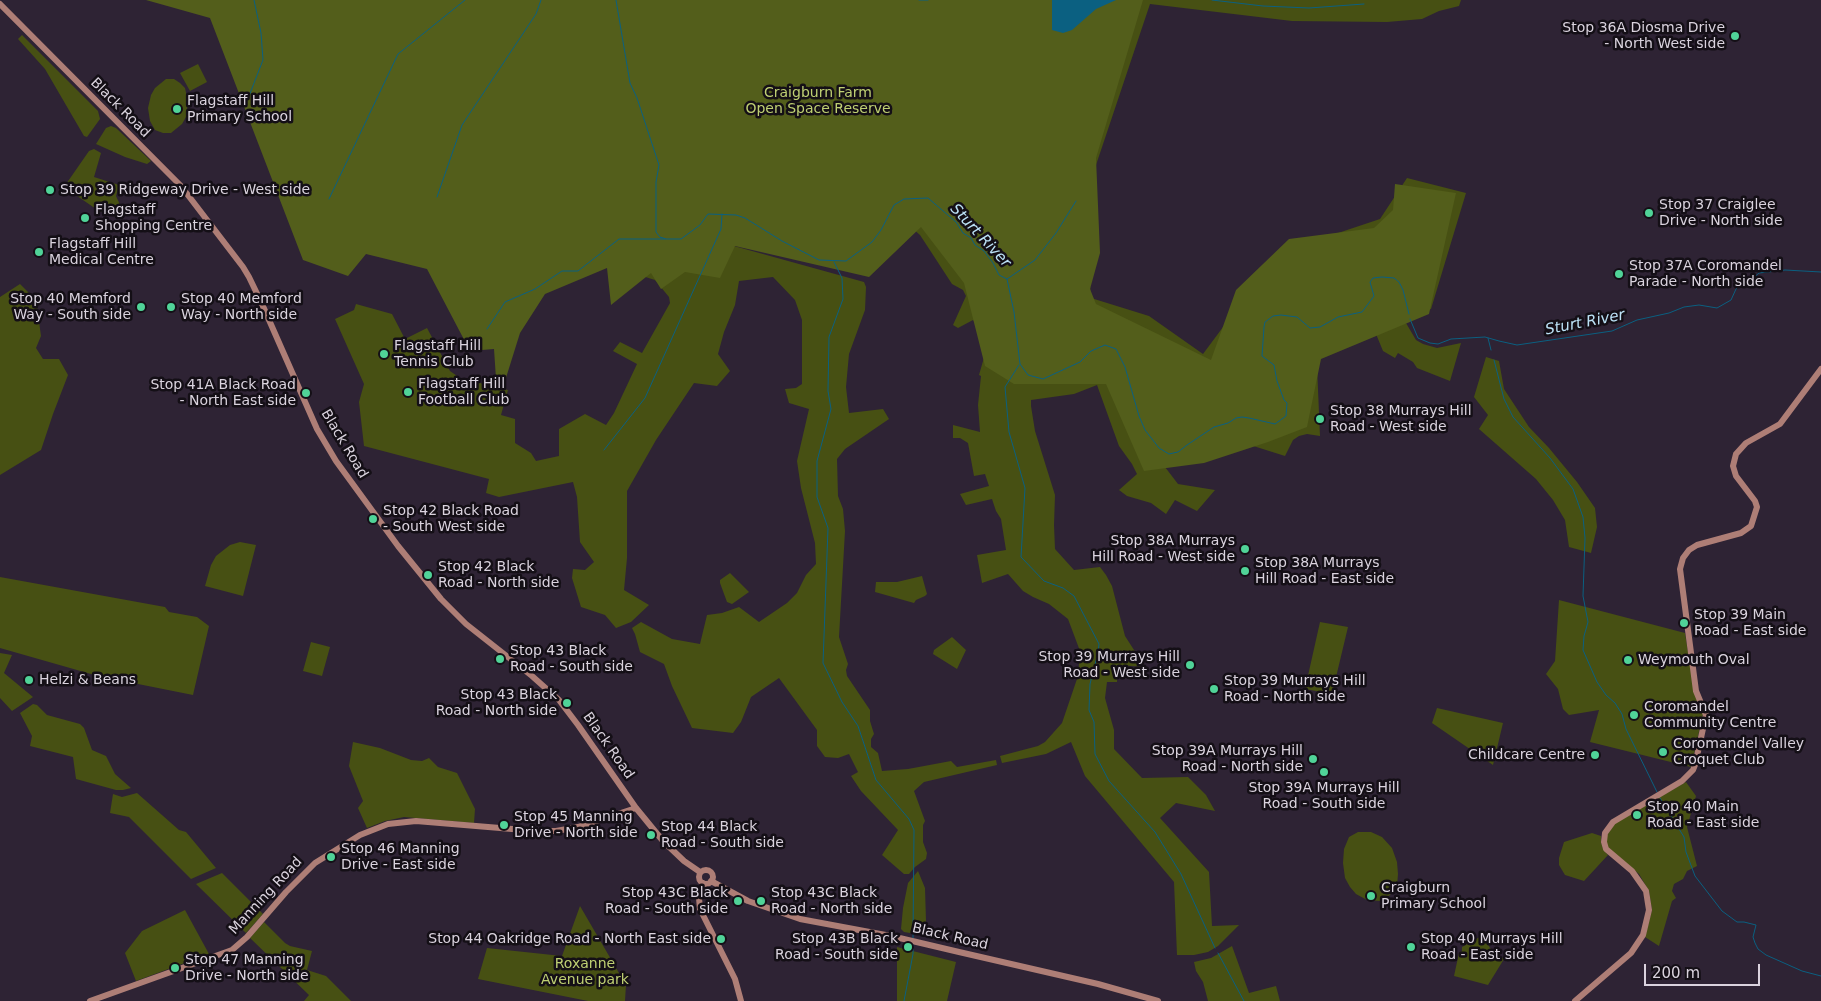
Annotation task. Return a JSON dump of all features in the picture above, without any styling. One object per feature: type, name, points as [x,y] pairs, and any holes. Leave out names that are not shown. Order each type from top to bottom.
[{"type":"main road","name":"Black Road","points":[[0,4],[168,173],[186,193],[249,277],[317,429],[336,461],[398,546],[442,599],[466,624],[559,700],[636,808],[663,841],[684,861],[700,872]]},
{"type":"main road","points":[[1575,1001],[1631,953],[1643,935],[1649,910],[1646,891],[1632,871],[1606,849],[1604,842],[1605,833],[1613,822],[1682,781],[1692,770],[1705,720],[1706,714],[1696,692],[1681,579],[1680,569],[1684,558],[1689,550],[1697,545],[1741,533],[1751,526],[1757,507],[1755,501],[1736,476],[1733,466],[1736,454],[1746,443],[1780,424],[1821,368]]},
{"type":"main road","name":"Manning Road","points":[[90,1001],[232,950],[247,937],[286,892],[315,863],[360,835],[388,824],[416,821],[536,832],[556,831],[578,827],[636,808]]},
{"type":"main road","points":[[708,870],[713,876],[712,881],[706,884],[703,883],[698,877],[700,872],[708,870]]},
{"type":"main road","name":"Black Road","points":[[712,881],[748,901],[800,919],[913,942],[1098,984],[1158,1001]]},
{"type":"main road","points":[[703,883],[699,898],[700,909],[735,979],[741,1001]]},
{"type":"green space","points":[[146,0],[1143,0],[1096,158],[1100,253],[1090,289],[1096,304],[1211,360],[1236,290],[1289,239],[1374,228],[1393,210],[1395,184],[1456,193],[1429,314],[1321,359],[1307,427],[1204,463],[1144,471],[1106,384],[1014,384],[985,366],[964,283],[921,227],[869,277],[735,246],[720,278],[685,272],[661,289],[651,273],[611,305],[607,268],[545,294],[520,333],[505,381],[496,379],[494,349],[470,351],[427,269],[366,254],[348,276],[303,260],[210,18]]},
{"type":"green space","name":"Craigburn Farm Open Space Reserve","points":[[656,0],[1461,0],[1459,6],[1439,11],[1422,19],[1387,22],[1292,21],[1150,4],[1095,168],[1087,247],[1091,298],[1149,316],[1203,354],[1278,253],[1380,219],[1407,178],[1466,193],[1431,309],[1326,344],[1317,366],[1320,436],[1307,434],[1299,436],[1293,440],[1285,456],[1247,444],[1165,467],[1178,484],[1215,490],[1197,511],[1175,500],[1166,514],[1151,503],[1127,496],[1119,490],[1137,474],[1119,446],[1097,385],[1074,394],[1031,400],[1035,431],[1055,495],[1055,549],[1074,570],[1100,567],[1112,586],[1125,636],[1145,667],[1118,665],[1117,682],[1107,682],[1105,698],[1114,730],[1114,749],[1142,778],[1188,777],[1206,795],[1215,811],[1176,803],[1160,818],[1209,872],[1212,926],[1239,925],[1218,946],[1208,952],[1194,955],[1177,955],[1174,882],[1085,776],[1071,742],[1046,754],[1002,763],[1000,756],[1038,746],[1045,742],[1062,723],[1078,676],[1080,651],[1068,619],[1049,604],[1023,591],[1008,574],[982,583],[977,555],[1006,550],[1001,519],[992,499],[966,505],[960,494],[989,486],[985,474],[974,476],[968,443],[960,438],[953,438],[953,425],[980,432],[978,405],[981,376],[979,375],[985,354],[978,325],[973,320],[958,328],[953,325],[966,296],[963,290],[952,284],[920,235],[912,228],[920,219],[1017,290]]},
{"type":"green space","points":[[22,35],[98,111],[100,119],[87,137],[84,136],[45,69],[18,39]]},
{"type":"green space","points":[[198,64],[207,82],[190,91],[180,73]]},
{"type":"green space","points":[[166,79],[174,79],[185,88],[188,102],[186,117],[182,124],[171,133],[155,130],[150,121],[148,108],[155,88]]},
{"type":"green space","points":[[111,126],[116,128],[151,161],[147,164],[125,157],[96,144],[106,128]]},
{"type":"green space","points":[[94,149],[101,153],[94,177],[119,185],[116,196],[122,209],[119,218],[99,211],[64,187],[89,151]]},
{"type":"green space","points":[[734,246],[864,282],[866,287],[865,310],[849,354],[846,387],[849,413],[883,409],[889,419],[845,449],[837,459],[838,496],[843,509],[845,531],[839,637],[848,664],[847,676],[870,710],[870,721],[874,734],[871,739],[871,747],[878,753],[882,771],[908,769],[951,761],[957,767],[996,760],[997,765],[924,782],[914,791],[925,821],[923,825],[923,842],[927,853],[926,859],[909,874],[904,874],[882,855],[898,830],[861,791],[851,776],[858,772],[849,754],[838,758],[825,757],[817,746],[817,730],[779,678],[751,697],[741,722],[733,733],[692,728],[664,664],[640,652],[632,628],[641,622],[672,639],[700,644],[707,615],[722,613],[739,607],[759,622],[787,603],[797,593],[806,575],[816,564],[815,543],[801,488],[797,461],[809,409],[789,403],[785,389],[796,388],[802,384],[802,320],[795,300],[773,277],[739,281],[735,305],[724,332],[718,354],[730,371],[717,386],[694,383],[656,440],[627,491],[627,558],[624,590],[649,605],[631,622],[616,628],[605,615],[581,607],[572,578],[573,569],[585,570],[594,562],[580,542],[577,497],[573,482],[499,497],[486,493],[489,479],[364,446],[359,402],[364,384],[335,319],[354,310],[356,304],[392,314],[405,339],[427,328],[450,371],[460,378],[508,390],[501,415],[515,419],[515,443],[531,453],[536,461],[559,456],[559,429],[585,414],[606,425],[614,413],[637,364],[613,351],[620,342],[642,353],[670,303],[669,297],[655,280],[639,275]]},
{"type":"green space","points":[[20,284],[36,300],[41,336],[36,348],[43,359],[59,359],[68,375],[41,450],[0,475],[0,297]]},
{"type":"green space","points":[[1406,323],[1416,340],[1423,344],[1437,348],[1461,343],[1450,381],[1417,368],[1413,362],[1398,353],[1395,358],[1383,351],[1376,334]]},
{"type":"green space","points":[[1486,357],[1499,361],[1504,389],[1529,427],[1577,482],[1595,508],[1597,527],[1591,553],[1569,547],[1565,520],[1553,500],[1536,479],[1479,429],[1488,415],[1474,397]]},
{"type":"green space","points":[[240,542],[256,545],[243,596],[205,586],[211,565],[216,556],[230,545]]},
{"type":"green space","points":[[730,573],[749,592],[732,604],[727,602],[720,583],[720,580]]},
{"type":"green space","points":[[922,576],[927,594],[914,603],[875,592],[876,582],[897,582]]},
{"type":"green space","points":[[0,577],[165,607],[169,612],[197,617],[209,626],[193,695],[98,676],[0,648]]},
{"type":"green space","points":[[1559,600],[1685,633],[1694,690],[1703,714],[1691,767],[1590,742],[1599,710],[1569,715],[1563,709],[1558,689],[1546,674],[1555,661]]},
{"type":"green space","points":[[1320,622],[1348,627],[1332,694],[1305,689]]},
{"type":"green space","points":[[952,637],[966,650],[957,669],[933,654],[934,650]]},
{"type":"green space","points":[[311,642],[330,647],[322,676],[303,671]]},
{"type":"green space","points":[[0,653],[12,655],[4,673],[33,697],[12,711],[0,698]]},
{"type":"green space","points":[[33,704],[37,705],[47,715],[80,724],[84,728],[92,750],[106,756],[115,774],[131,788],[116,790],[76,779],[73,757],[30,746],[32,736],[20,713]]},
{"type":"green space","points":[[1437,708],[1503,723],[1493,765],[1432,723]]},
{"type":"green space","points":[[353,742],[380,748],[411,760],[422,761],[429,758],[438,767],[457,773],[475,809],[474,823],[404,817],[385,821],[367,828],[358,808],[363,801],[349,766]]},
{"type":"green space","points":[[1686,782],[1696,796],[1687,827],[1697,866],[1687,871],[1683,879],[1674,884],[1672,891],[1676,898],[1672,901],[1659,946],[1645,937],[1652,910],[1649,891],[1639,874],[1608,848],[1606,842],[1607,835],[1615,823]]},
{"type":"green space","points":[[137,793],[179,830],[186,832],[216,868],[191,879],[129,817],[110,813],[113,794],[122,797]]},
{"type":"green space","points":[[1358,832],[1371,832],[1382,837],[1392,848],[1397,862],[1397,886],[1390,895],[1380,901],[1367,900],[1356,894],[1345,878],[1344,849],[1349,837]]},
{"type":"green space","points":[[1592,833],[1601,836],[1603,849],[1608,855],[1584,881],[1565,875],[1559,865],[1564,842]]},
{"type":"green space","points":[[918,871],[925,888],[926,921],[922,935],[904,932],[901,929],[908,883]]},
{"type":"green space","points":[[222,873],[263,914],[246,933],[196,884]]},
{"type":"green space","name":"Roxanne Avenue park","points":[[580,906],[626,985],[625,1001],[588,1001],[478,979],[487,948],[562,956]]},
{"type":"green space","points":[[185,910],[209,954],[136,981],[125,953],[142,931]]},
{"type":"green space","points":[[264,922],[285,943],[312,951],[307,970],[326,976],[351,1001],[304,1001],[309,995],[250,938]]},
{"type":"green space","points":[[1483,935],[1490,948],[1504,959],[1488,985],[1454,976],[1462,947]]},
{"type":"green space","points":[[1232,946],[1249,993],[1276,986],[1280,1001],[1208,1001],[1203,982],[1196,971],[1194,962],[1211,958]]},
{"type":"green space","points":[[897,947],[956,962],[947,1001],[897,1001]]},
{"type":"water","points":[[1052,0],[1116,0],[1096,9],[1072,30],[1063,33],[1052,30]]},
{"type":"waterway","points":[[249,96],[263,60],[261,33],[254,0]]},
{"type":"waterway","points":[[329,199],[398,54],[465,0]]},
{"type":"waterway","points":[[437,197],[462,125],[536,14],[541,0]]},
{"type":"waterway","name":"Sturt River","points":[[616,0],[630,83],[637,98],[659,165],[656,182],[656,232],[660,237],[681,239],[700,225],[708,214],[736,215],[745,218],[782,241],[819,260],[846,261],[872,242],[881,230],[894,205],[904,199],[928,198],[956,222],[963,233],[984,251],[999,275],[1007,279],[1014,312],[1020,364],[1028,375],[1043,379],[1080,362],[1091,351],[1105,345],[1116,349],[1125,367],[1145,430],[1159,448],[1169,454],[1178,452],[1214,427],[1228,423],[1236,418],[1249,418],[1275,424],[1286,416],[1287,403],[1277,381],[1274,365],[1262,356],[1265,322],[1273,316],[1297,317],[1310,328],[1320,327],[1338,317],[1362,312],[1374,296],[1370,282],[1373,278],[1382,277],[1394,278],[1399,282],[1409,314]]},
{"type":"waterway","points":[[919,0],[928,0]]},
{"type":"waterway","points":[[1212,0],[1263,6],[1309,8],[1364,4]]},
{"type":"waterway","points":[[1007,279],[1035,260],[1056,233],[1076,201]]},
{"type":"waterway","points":[[604,450],[645,398],[721,229],[722,214]]},
{"type":"waterway","points":[[487,329],[505,302],[535,289],[562,271],[578,271],[619,239],[665,239]]},
{"type":"waterway","points":[[834,262],[842,278],[843,299],[829,337],[828,391],[831,409],[817,461],[817,497],[828,528],[823,663],[842,702],[858,726],[876,780],[909,819],[914,830],[913,939]]},
{"type":"waterway","name":"Sturt River","points":[[1410,319],[1418,338],[1430,343],[1438,344],[1451,339],[1485,337],[1517,345],[1612,331],[1637,320],[1669,313],[1684,307],[1699,305],[1717,308],[1731,300],[1736,289],[1741,284],[1750,281],[1759,273],[1785,270],[1821,272]]},
{"type":"waterway","points":[[1488,338],[1491,350]]},
{"type":"waterway","points":[[1494,360],[1504,399],[1513,417],[1550,458],[1573,489],[1583,517],[1585,538],[1583,596],[1588,622],[1583,650],[1597,682],[1622,714],[1626,729],[1657,792]]},
{"type":"waterway","points":[[1019,365],[1005,387],[1009,432],[1025,488],[1021,557],[1044,581],[1063,588],[1074,596],[1099,644],[1090,684],[1089,710],[1094,722],[1095,754],[1109,781],[1155,832],[1181,874],[1215,948]]},
{"type":"waterway","points":[[1660,798],[1684,837],[1686,852],[1695,876],[1722,911],[1737,922],[1756,925],[1753,937],[1758,949],[1766,955],[1802,971],[1821,976]]},
{"type":"waterway","points":[[904,1001],[913,954],[913,943]]},
{"type":"waterway","points":[[1218,953],[1244,1001]]},
{"type":"place","name":"Stop 36A Diosma Drive - North West side","points":[[1735,36]]},
{"type":"place","name":"Flagstaff Hill Primary School","points":[[177,109]]},
{"type":"place","name":"Stop 39 Ridgeway Drive - West side","points":[[50,190]]},
{"type":"place","name":"Stop 37 Craiglee Drive - North side","points":[[1649,213]]},
{"type":"place","name":"Flagstaff Shopping Centre","points":[[85,218]]},
{"type":"place","name":"Flagstaff Hill Medical Centre","points":[[39,252]]},
{"type":"place","name":"Stop 37A Coromandel Parade - North side","points":[[1619,274]]},
{"type":"place","name":"Stop 40 Memford Way - South side","points":[[141,307]]},
{"type":"place","name":"Stop 40 Memford Way - North side","points":[[171,307]]},
{"type":"place","name":"Flagstaff Hill Tennis Club","points":[[384,354]]},
{"type":"place","name":"Flagstaff Hill Football Club","points":[[408,392]]},
{"type":"place","name":"Stop 41A Black Road - North East side","points":[[306,393]]},
{"type":"place","name":"Stop 38 Murrays Hill Road - West side","points":[[1320,419]]},
{"type":"place","name":"Stop 42 Black Road - South West side","points":[[373,519]]},
{"type":"place","name":"Stop 38A Murrays Hill Road - West side","points":[[1245,549]]},
{"type":"place","name":"Stop 38A Murrays Hill Road - East side","points":[[1245,571]]},
{"type":"place","name":"Stop 42 Black Road - North side","points":[[428,575]]},
{"type":"place","name":"Stop 39 Main Road - East side","points":[[1684,623]]},
{"type":"place","name":"Stop 43 Black Road - South side","points":[[500,659]]},
{"type":"place","name":"Weymouth Oval","points":[[1628,660]]},
{"type":"place","name":"Stop 39 Murrays Hill Road - West side","points":[[1190,665]]},
{"type":"place","name":"Helzi & Beans","points":[[29,680]]},
{"type":"place","name":"Stop 39 Murrays Hill Road - North side","points":[[1214,689]]},
{"type":"place","name":"Stop 43 Black Road - North side","points":[[567,703]]},
{"type":"place","name":"Coromandel Community Centre","points":[[1634,715]]},
{"type":"place","name":"Coromandel Valley Croquet Club","points":[[1663,752]]},
{"type":"place","name":"Childcare Centre","points":[[1595,755]]},
{"type":"place","name":"Stop 39A Murrays Hill Road - North side","points":[[1313,759]]},
{"type":"place","name":"Stop 39A Murrays Hill Road - South side","points":[[1324,772]]},
{"type":"place","name":"Stop 40 Main Road - East side","points":[[1637,815]]},
{"type":"place","name":"Stop 45 Manning Drive - North side","points":[[504,825]]},
{"type":"place","name":"Stop 44 Black Road - South side","points":[[651,835]]},
{"type":"place","name":"Stop 46 Manning Drive - East side","points":[[331,857]]},
{"type":"place","name":"Craigburn Primary School","points":[[1371,896]]},
{"type":"place","name":"Stop 43C Black Road - South side","points":[[738,901]]},
{"type":"place","name":"Stop 43C Black Road - North side","points":[[761,901]]},
{"type":"place","name":"Stop 44 Oakridge Road - North East side","points":[[721,939]]},
{"type":"place","name":"Stop 43B Black Road - South side","points":[[908,947]]},
{"type":"place","name":"Stop 40 Murrays Hill Road - East side","points":[[1411,947]]},
{"type":"place","name":"Stop 47 Manning Drive - North side","points":[[175,968]]}]
